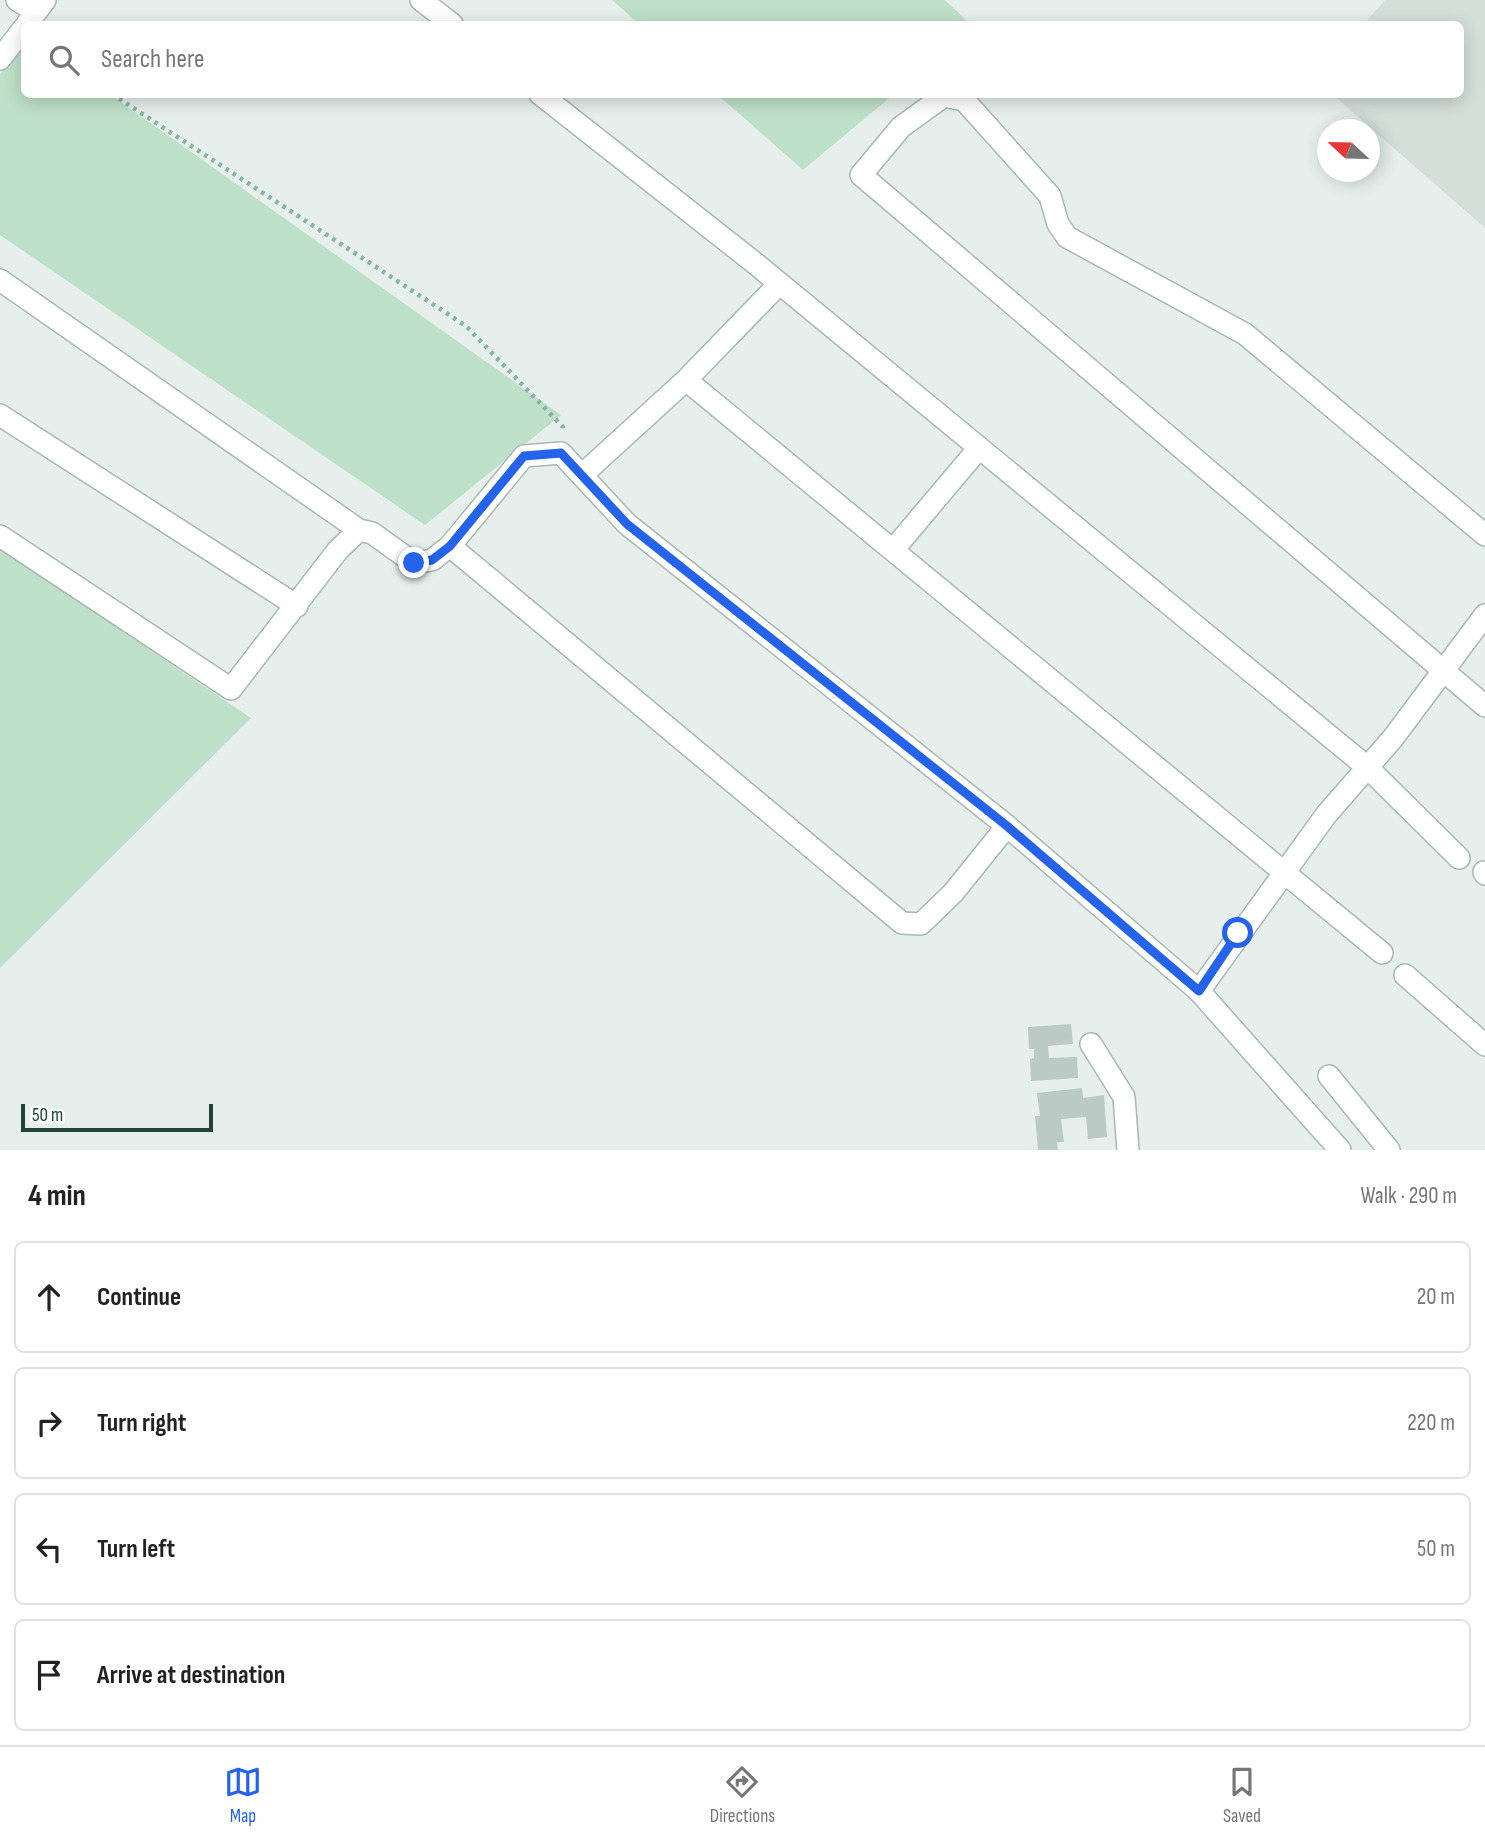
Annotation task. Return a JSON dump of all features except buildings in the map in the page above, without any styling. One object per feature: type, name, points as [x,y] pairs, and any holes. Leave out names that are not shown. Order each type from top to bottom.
[{"type":"street","points":[[421,0],[448,21]]},
{"type":"street","points":[[0,59],[21,27]]},
{"type":"street","points":[[545,98],[779,284],[1367,768],[1459,858]]},
{"type":"street","points":[[941,98],[901,127],[861,174],[1485,706]]},
{"type":"street","points":[[954,98],[964,100],[1050,196],[1058,224],[1067,237],[1245,334],[1485,535]]},
{"type":"street","points":[[0,280],[359,530],[372,533],[414,563],[432,560],[450,546],[524,456],[561,453],[627,524],[1007,826],[1199,991],[1340,1150]]},
{"type":"street","points":[[583,474],[686,380],[779,284]]},
{"type":"street","points":[[686,380],[1382,953]]},
{"type":"street","points":[[0,415],[297,606]]},
{"type":"street","points":[[893,550],[979,448]]},
{"type":"street","points":[[0,536],[231,689],[338,550],[359,530]]},
{"type":"street","points":[[450,546],[902,923],[920,924],[945,901],[1007,826]]},
{"type":"street","points":[[1199,991],[1326,815],[1444,672],[1485,615]]},
{"type":"street","points":[[1405,975],[1485,1045]]},
{"type":"street","points":[[1091,1044],[1124,1097],[1128,1150]]},
{"type":"street","points":[[1329,1076],[1389,1150]]},
{"type":"path","points":[[118,98],[466,326],[563,427],[561,453]]},
{"type":"shaded area","points":[[1385,0],[1485,0],[1485,228],[1380,136],[1380,119],[1360,119],[1336,98],[1464,98],[1464,21],[1367,21]]},
{"type":"green space","points":[[612,0],[945,0],[967,21],[636,21]]},
{"type":"green space","points":[[21,46],[21,98],[115,98],[561,415],[425,525],[0,235],[0,74]]},
{"type":"green space","points":[[721,98],[889,98],[803,170]]},
{"type":"green space","points":[[0,549],[251,718],[0,968]]},
{"type":"route","points":[[414,563],[432,560],[450,546],[524,456],[561,453],[627,524],[1007,826],[1199,991],[1238,933]]}]
